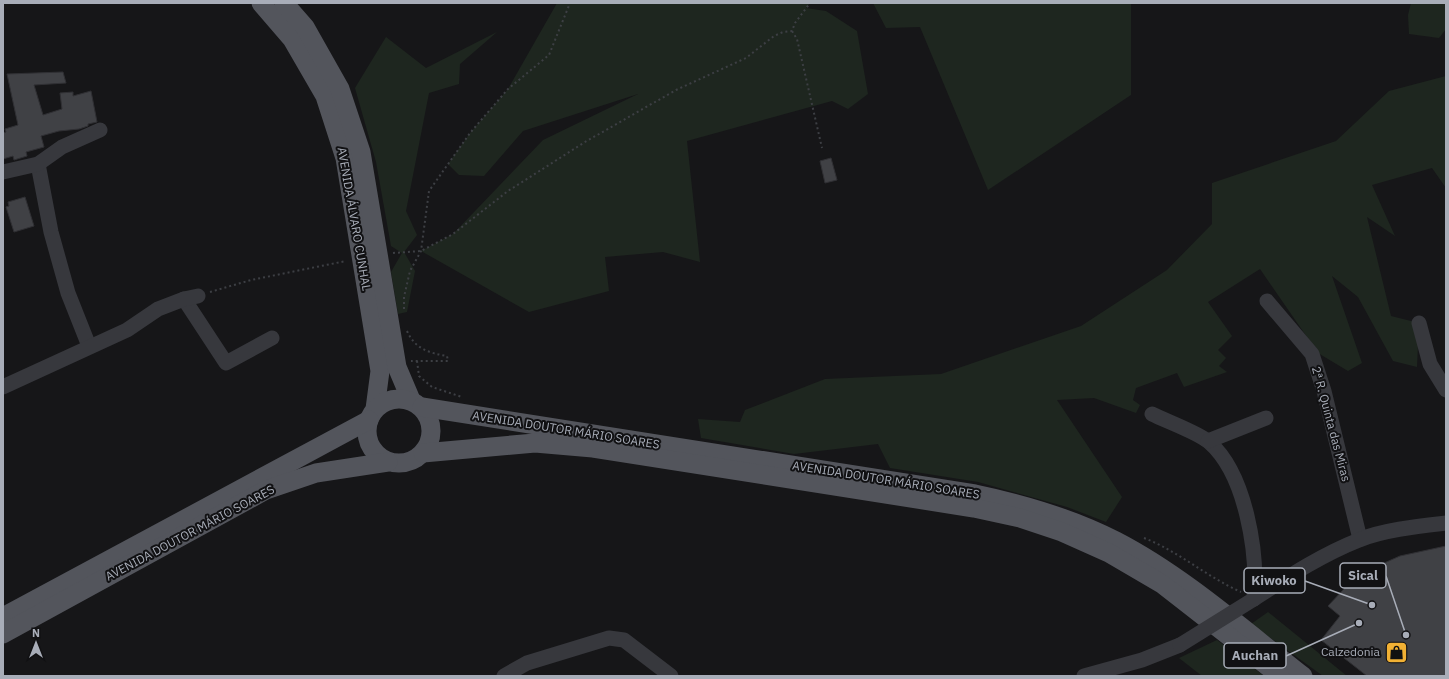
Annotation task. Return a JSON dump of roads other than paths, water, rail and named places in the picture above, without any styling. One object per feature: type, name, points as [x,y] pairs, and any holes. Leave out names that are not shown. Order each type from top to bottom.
[{"type":"main road","name":"AVENIDA ÁLVARO CUNHAL","points":[[261,3],[292,39],[325,96],[345,158],[380,371],[372,414]]},
{"type":"main road","name":"AVENIDA ÁLVARO CUNHAL","points":[[284,3],[305,27],[340,89],[361,152],[397,367],[416,404]]},
{"type":"main road","points":[[398,398],[416,404],[429,417],[432,430],[430,442],[424,453],[413,461],[401,464],[388,462],[377,455],[370,445],[367,432],[372,414],[386,401],[398,398]]},
{"type":"main road","name":"AVENIDA DOUTOR MÁRIO SOARES","points":[[416,404],[975,494],[1020,504],[1062,518],[1116,541],[1166,571],[1303,676]]},
{"type":"main road","name":"AVENIDA DOUTOR MÁRIO SOARES","points":[[3,617],[372,414]]},
{"type":"main road","name":"AVENIDA DOUTOR MÁRIO SOARES","points":[[424,453],[535,443],[593,448],[974,508],[1020,518],[1062,532],[1102,550],[1162,584],[1280,676]]},
{"type":"main road","name":"AVENIDA DOUTOR MÁRIO SOARES","points":[[3,634],[266,490],[316,473],[388,462]]},
{"type":"street","points":[[3,172],[38,164],[62,147],[100,130]]},
{"type":"street","points":[[38,164],[53,239],[68,294],[89,346]]},
{"type":"street","points":[[3,387],[89,346],[127,330],[158,309],[191,298],[226,363],[272,338]]},
{"type":"street","name":"2ª R. Quinta das Miras","points":[[1267,301],[1312,354],[1324,391],[1360,539]]},
{"type":"street","points":[[1419,323],[1430,364],[1446,390]]},
{"type":"street","points":[[1152,414],[1208,441],[1220,453],[1239,488],[1252,537],[1256,578],[1254,599]]},
{"type":"street","points":[[1208,441],[1266,418]]},
{"type":"street","points":[[1084,676],[1142,660],[1180,645],[1312,562],[1360,539],[1415,526],[1446,523]]},
{"type":"street","points":[[504,676],[527,663],[609,638],[624,640],[671,676]]},
{"type":"place","name":"Kiwoko","points":[[1372,605]]},
{"type":"place","name":"Auchan","points":[[1359,623]]},
{"type":"place","name":"Sical","points":[[1406,635]]},
{"type":"place","name":"Calzedonia","points":[[1396,652]]}]
